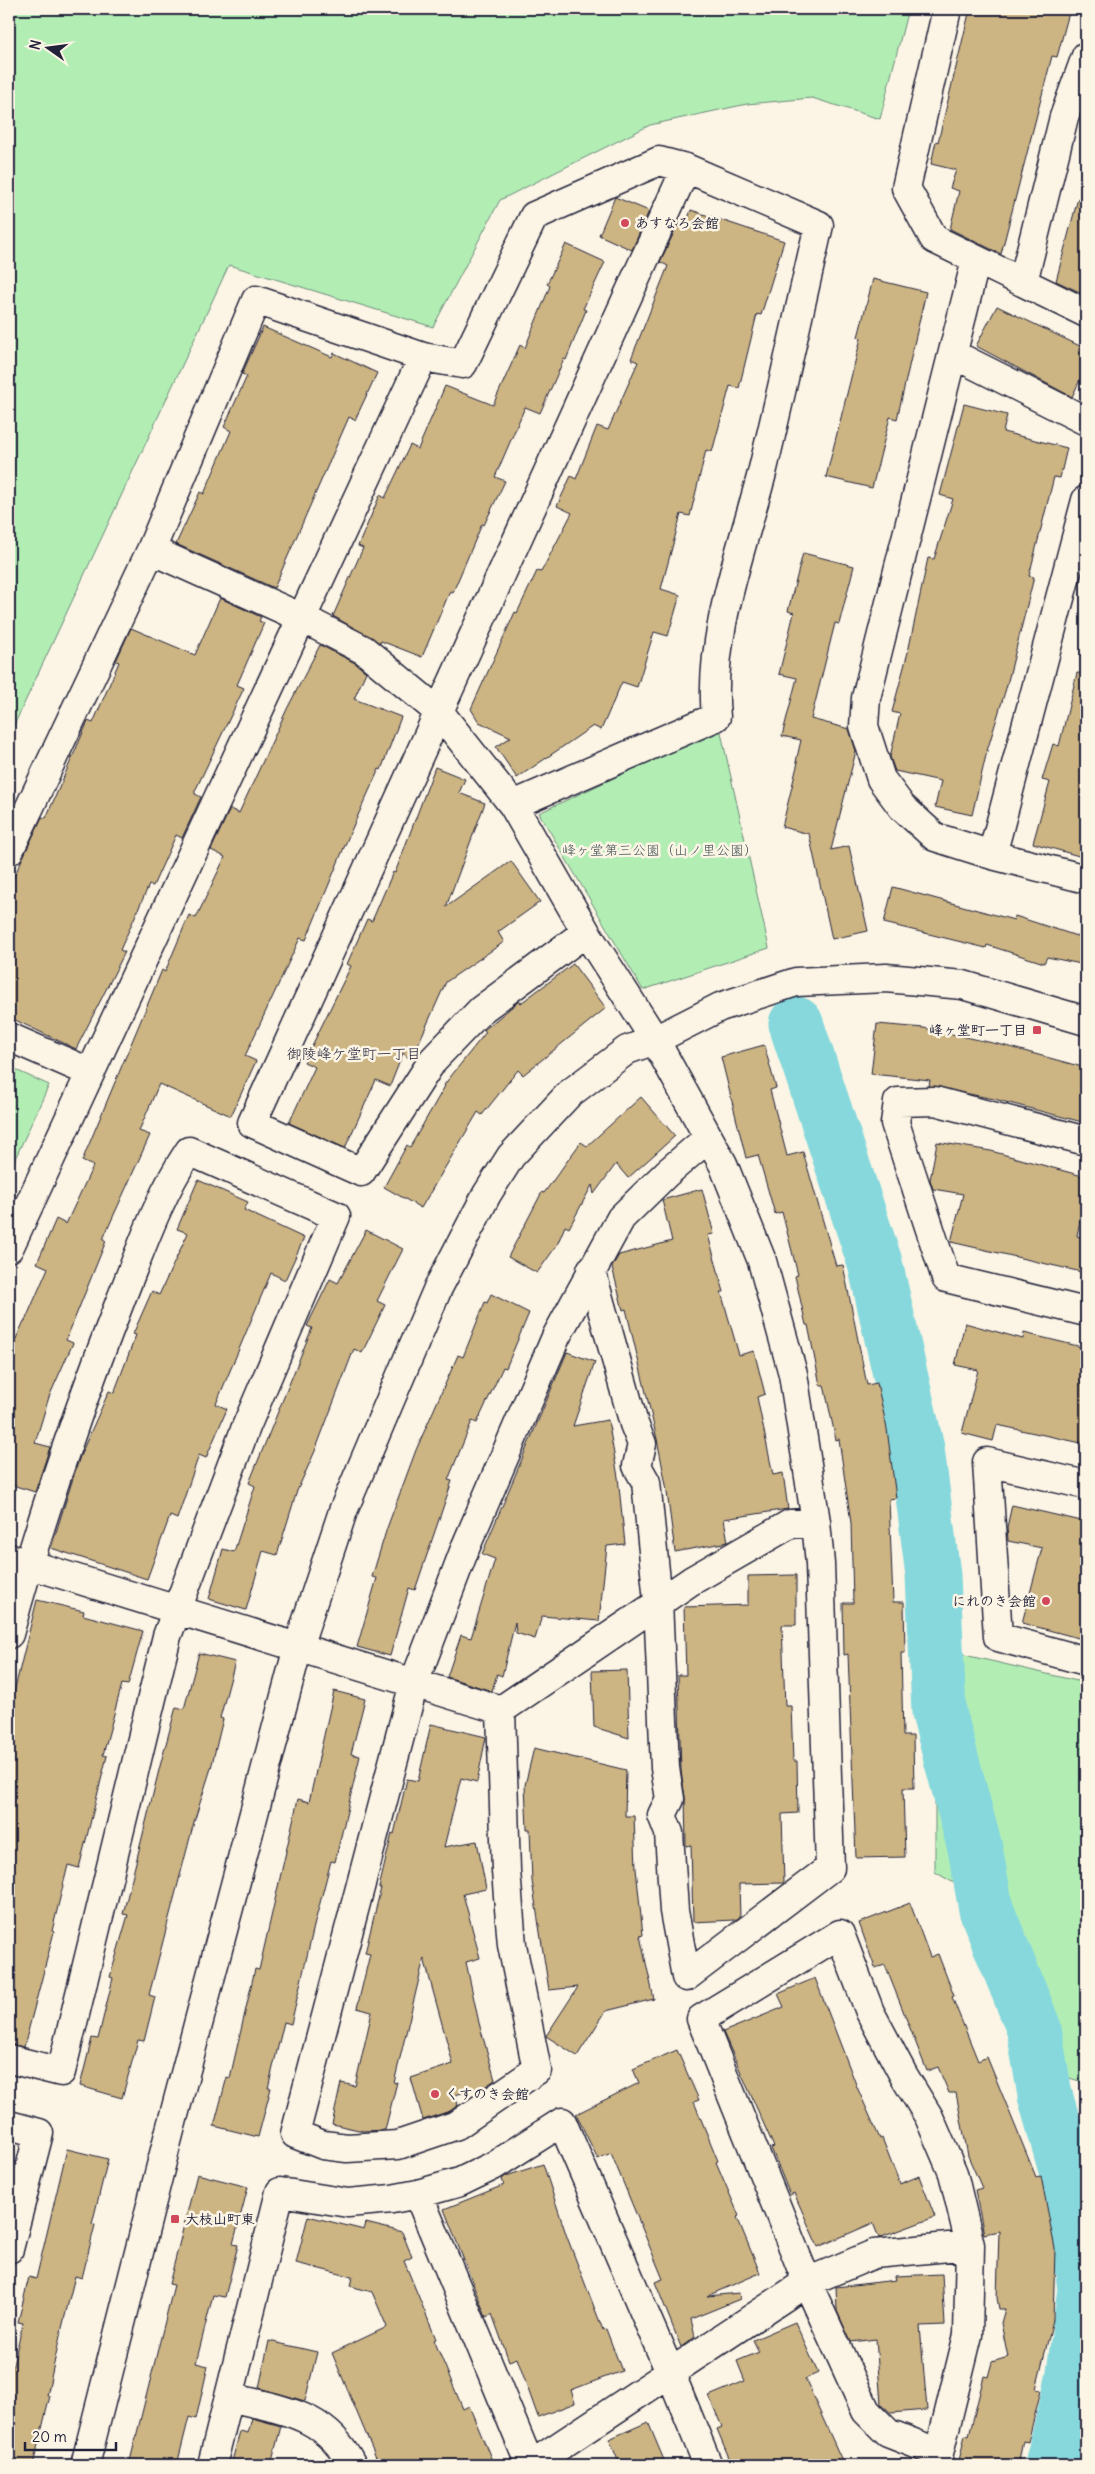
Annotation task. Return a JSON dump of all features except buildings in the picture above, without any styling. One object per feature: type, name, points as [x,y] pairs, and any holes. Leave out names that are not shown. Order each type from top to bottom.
[{"type":"street","points":[[947,9],[906,188],[934,239],[1086,313]]},
{"type":"street","points":[[1023,282],[1064,117],[1086,56]]},
{"type":"street","points":[[9,851],[151,550],[256,300],[423,356],[463,364],[534,216],[659,161],[686,168],[819,225],[762,473],[721,626],[714,699],[716,717],[514,805]]},
{"type":"street","points":[[586,932],[481,1010],[433,1060],[361,1172],[252,1123],[440,713],[686,168]]},
{"type":"street","points":[[976,260],[866,698],[864,726],[881,779],[902,807],[935,837],[992,855],[1086,879]]},
{"type":"street","points":[[953,354],[1086,422]]},
{"type":"street","points":[[9,1248],[89,1072],[423,356]]},
{"type":"street","points":[[992,855],[1086,500]]},
{"type":"street","points":[[151,550],[302,618],[364,650],[440,713],[514,805],[586,932],[656,1040],[723,1164],[762,1261],[793,1374],[816,1522],[820,1564],[830,1868],[686,1977],[674,1911],[669,1833],[662,1815],[670,1799],[665,1768],[658,1601],[646,1482],[637,1466],[642,1444],[634,1424],[591,1270]]},
{"type":"street","points":[[85,2465],[169,2134],[298,1647],[343,1511],[385,1409],[438,1288],[487,1194],[511,1156],[569,1094],[627,1050],[656,1040],[720,1007],[796,982],[886,978],[963,985],[1086,1020]]},
{"type":"street","points":[[9,1037],[89,1072]]},
{"type":"street","points":[[1086,1141],[935,1101],[898,1102],[895,1123],[946,1278],[1086,1312]]},
{"type":"street","points":[[501,1710],[506,1870],[512,1945],[537,2070],[457,2125],[430,2136],[398,2145],[374,2148],[323,2145],[295,2134],[414,1683],[466,1546],[556,1337],[621,1218],[667,1173],[708,1138]]},
{"type":"street","points":[[9,1634],[18,1562],[152,1224],[175,1173],[189,1151],[336,1216],[246,1427],[175,1610],[167,1636],[61,2072],[9,2059]]},
{"type":"street","points":[[1086,1485],[987,1462],[998,1637],[1086,1661]]},
{"type":"street","points":[[501,1710],[658,1601],[790,1524],[816,1522]]},
{"type":"street","points":[[18,1562],[501,1710]]},
{"type":"street","points":[[840,1934],[870,2012],[904,2076],[929,2117],[949,2165],[970,2245],[968,2335],[938,2459],[888,2434],[866,2410],[807,2282],[701,2020],[840,1934]]},
{"type":"street","points":[[212,2465],[280,2192],[348,2203],[392,2199],[418,2194],[460,2182],[493,2166],[562,2122],[708,2465]]},
{"type":"street","points":[[9,2125],[39,2133],[9,2249]]},
{"type":"street","points":[[418,2194],[530,2465],[807,2282],[874,2254],[970,2245]]},
{"type":"street","points":[[229,2397],[302,2416],[334,2437],[352,2465]]},
{"type":"green space","points":[[9,9],[908,9],[880,119],[812,98],[747,104],[650,125],[500,200],[433,327],[229,265],[9,736]]},
{"type":"green space","name":"峰ヶ堂第三公園（山ノ里公園）","points":[[720,728],[769,948],[643,990],[539,813]]},
{"type":"green space","points":[[9,1067],[49,1085],[9,1172]]},
{"type":"green space","points":[[926,1646],[1086,1683],[1086,2083],[1033,2067],[1025,2052],[971,1893],[935,1872],[935,1674]]},
{"type":"waterway","points":[[796,1024],[875,1263],[917,1449],[933,1575],[939,1713],[975,1848],[986,1909],[1034,2029],[1045,2095],[1072,2191],[1085,2289],[1073,2380],[1052,2465]]},
{"type":"place","name":"あすなろ会館","points":[[625,223]]},
{"type":"place","name":"峰ヶ堂町一丁目","points":[[1037,1030]]},
{"type":"place","name":"にれのき会館","points":[[1046,1601]]},
{"type":"place","name":"くすのき会館","points":[[435,2094]]},
{"type":"place","name":"大枝山町東","points":[[175,2219]]},
{"type":"district","name":"御陵峰ケ堂町一丁目","points":[[354,1054]]}]
